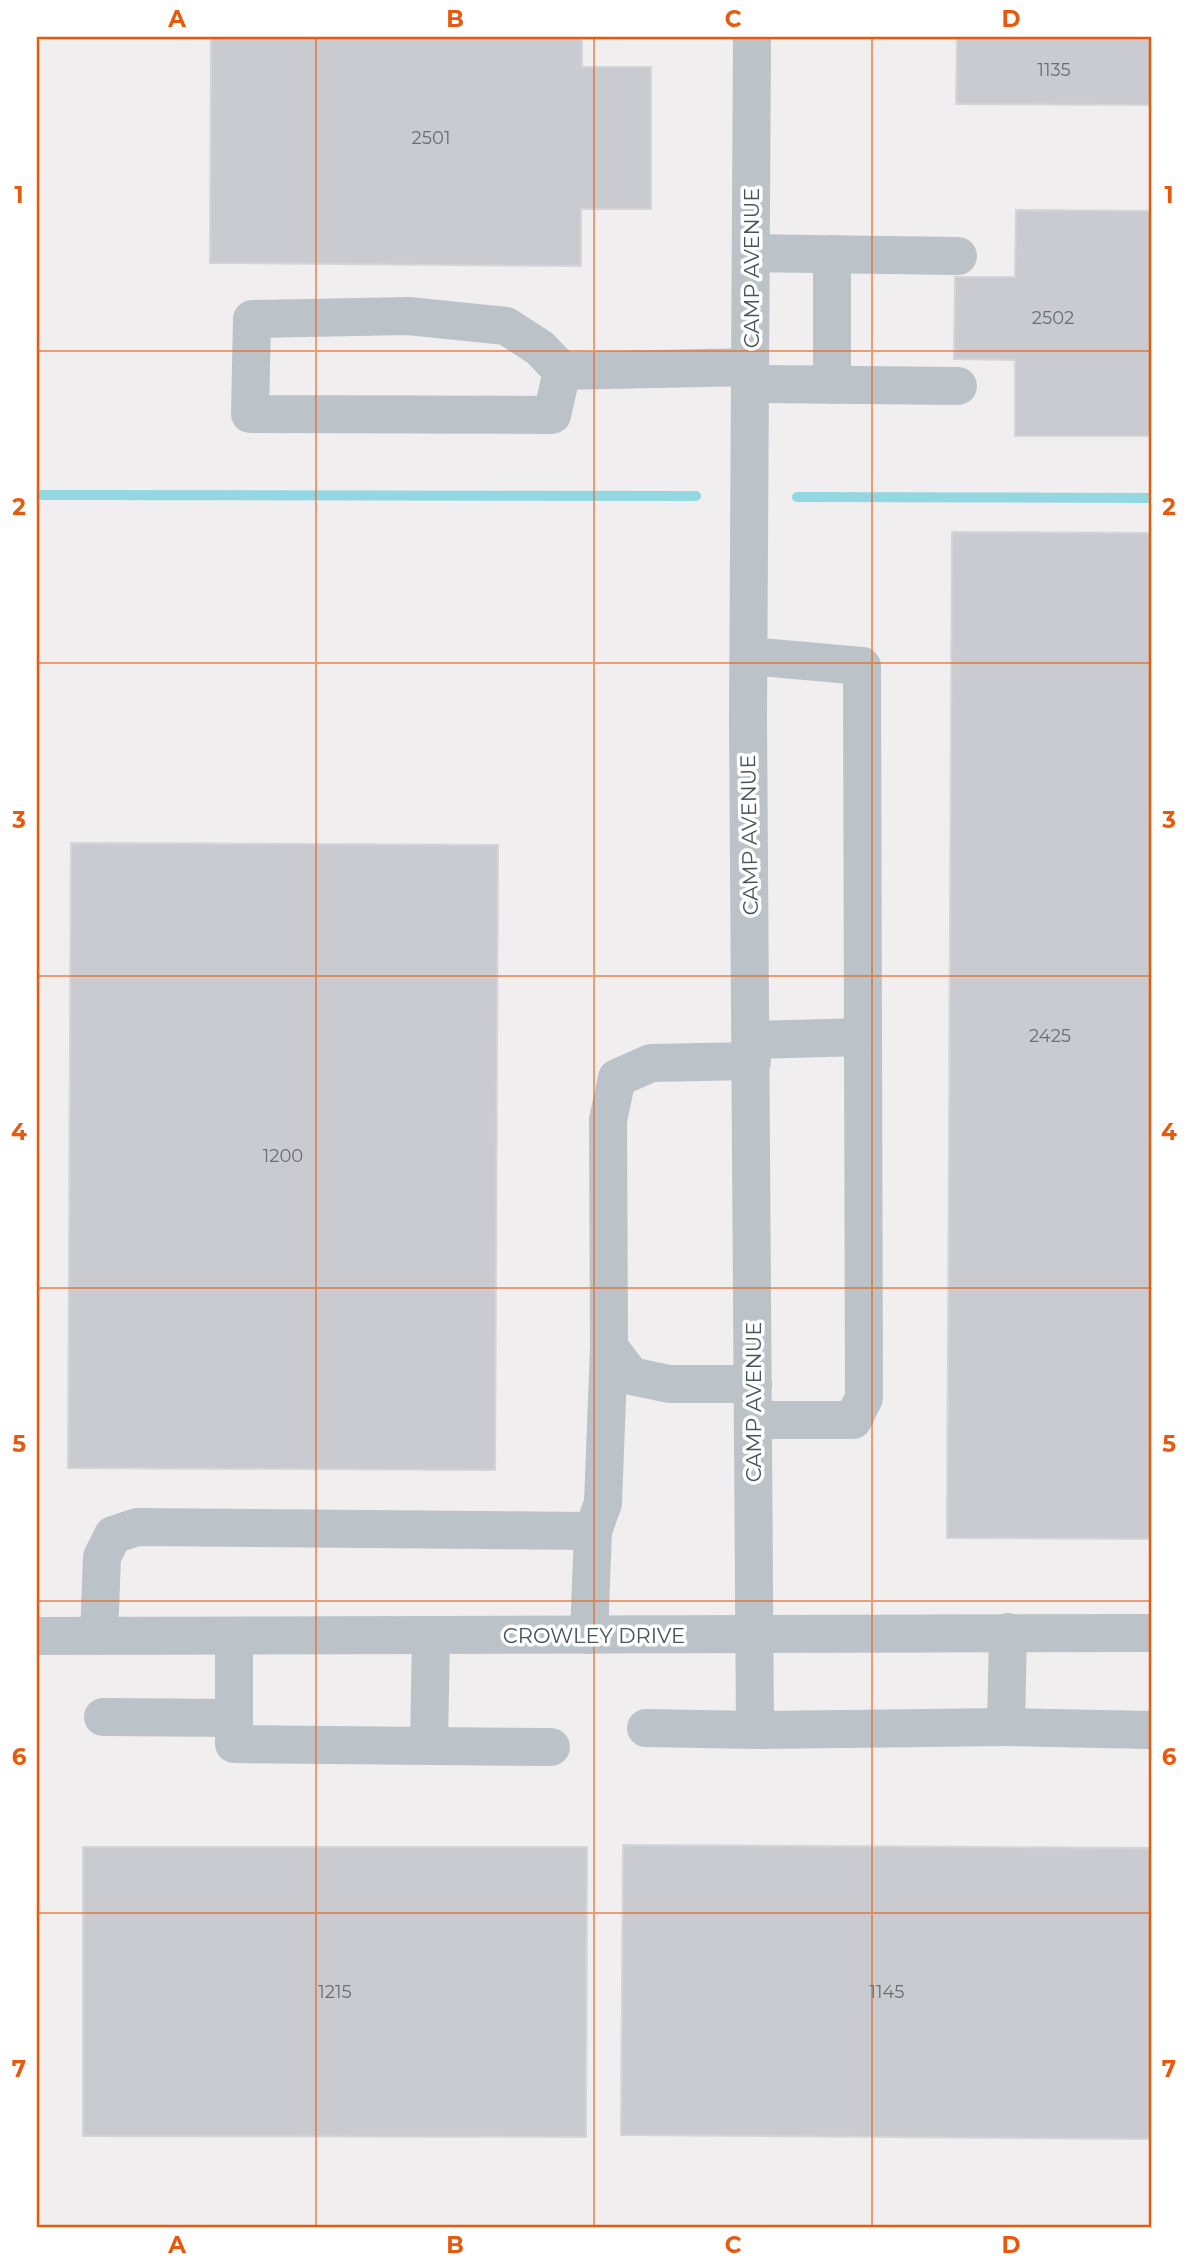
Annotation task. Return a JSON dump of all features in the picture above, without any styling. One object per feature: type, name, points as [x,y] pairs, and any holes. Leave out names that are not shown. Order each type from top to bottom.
[{"type":"street","name":"CAMP AVENUE","points":[[752,37],[749,656],[755,1730]]},
{"type":"street","points":[[751,253],[958,256]]},
{"type":"street","points":[[832,254],[832,385]]},
{"type":"street","points":[[562,371],[552,415],[250,414],[252,319],[408,316],[506,326],[540,348],[562,371],[750,376],[832,385],[958,386]]},
{"type":"street","points":[[609,1347],[631,1376],[753,1402],[853,1420],[864,1398],[862,666],[749,656]]},
{"type":"street","points":[[589,1635],[593,1531],[603,1503],[609,1347],[608,1120],[617,1079],[651,1063],[863,1037]]},
{"type":"street","points":[[99,1636],[102,1557],[113,1535],[137,1527],[593,1531]]},
{"type":"street","points":[[1006,1727],[1008,1632]]},
{"type":"street","name":"CROWLEY DRIVE","points":[[37,1636],[1151,1633]]},
{"type":"street","points":[[429,1746],[431,1635]]},
{"type":"street","points":[[234,1636],[234,1744],[551,1747]]},
{"type":"street","points":[[103,1717],[234,1718]]},
{"type":"street","points":[[646,1728],[755,1730],[1006,1727],[1151,1730]]},
{"type":"building","points":[[211,37],[582,37],[582,67],[651,67],[651,209],[581,209],[581,266],[210,263]]},
{"type":"building","points":[[957,37],[1151,37],[1151,105],[956,104]]},
{"type":"building","points":[[1016,210],[1151,211],[1151,436],[1015,436],[1015,360],[954,359],[955,277],[1015,277]]},
{"type":"building","points":[[952,532],[1151,533],[1151,1539],[947,1538]]},
{"type":"building","points":[[71,843],[498,845],[495,1470],[68,1468]]},
{"type":"building","points":[[623,1845],[1151,1848],[1151,2139],[621,2135]]},
{"type":"building","points":[[83,1847],[587,1847],[586,2137],[83,2136]]},
{"type":"waterway","points":[[42,495],[696,496]]},
{"type":"waterway","points":[[797,497],[1151,498]]}]
